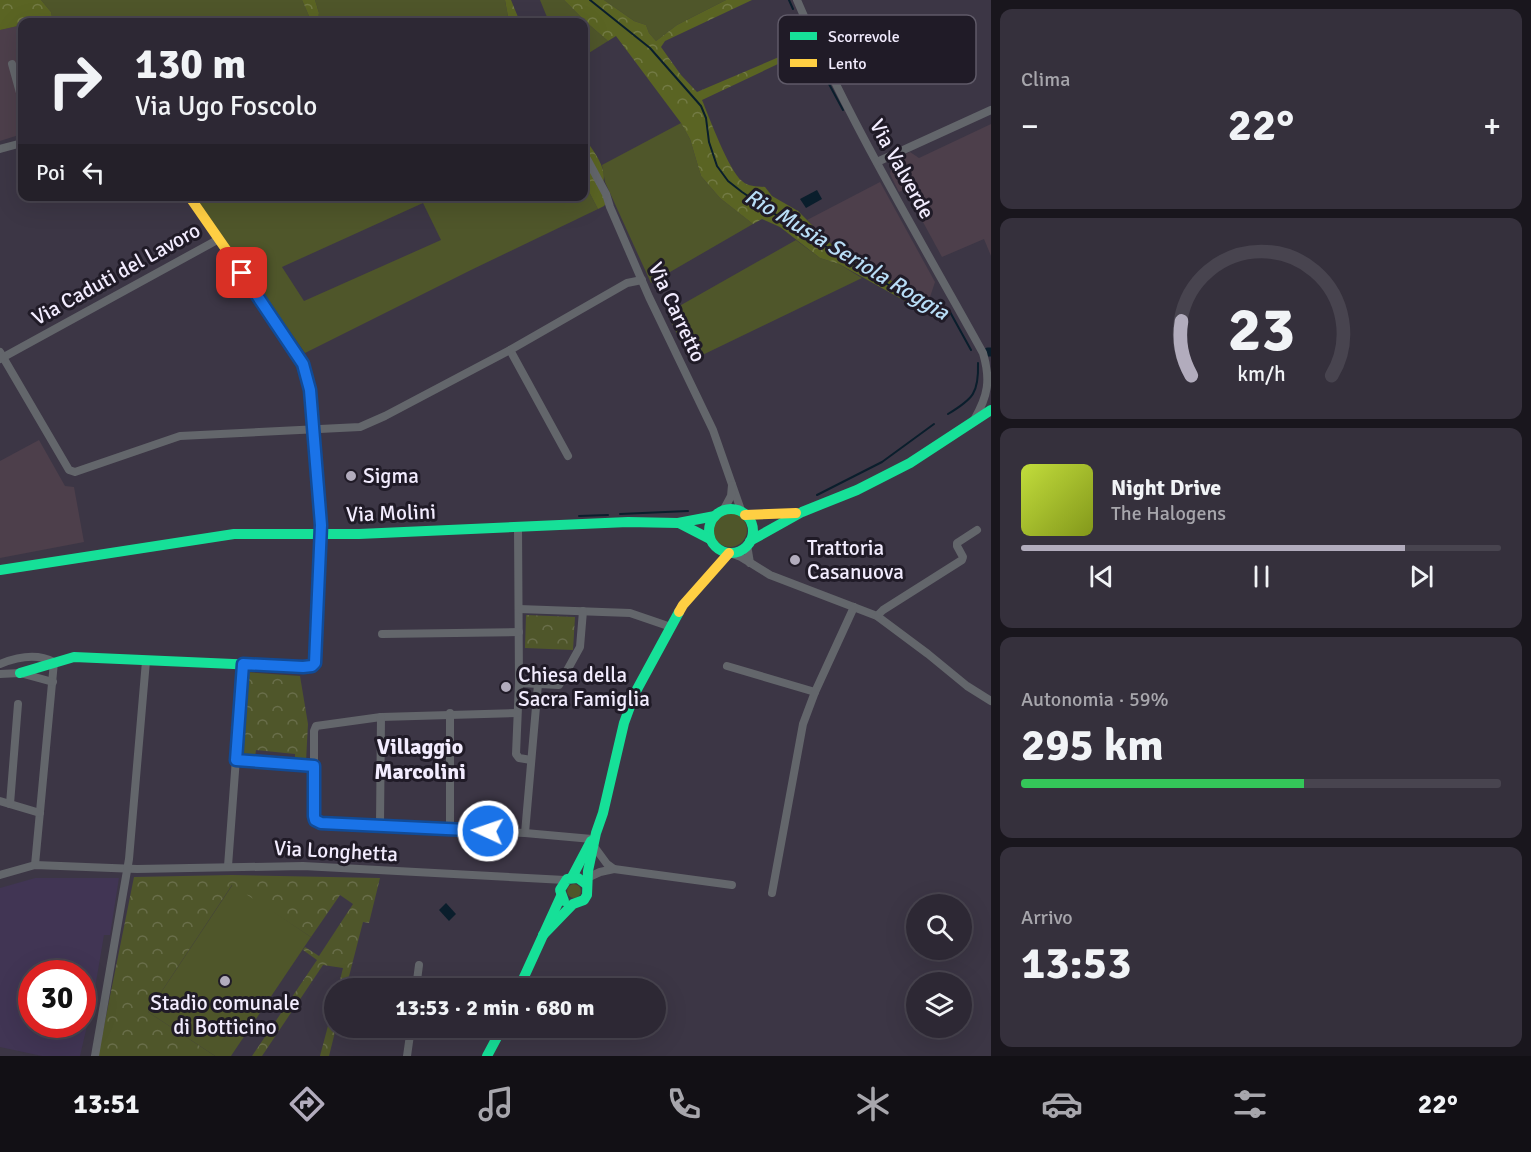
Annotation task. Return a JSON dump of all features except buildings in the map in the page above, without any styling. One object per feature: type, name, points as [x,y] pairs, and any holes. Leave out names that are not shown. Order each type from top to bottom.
[{"type":"street","name":"Via Valverde","points":[[796,0],[803,15]]},
{"type":"street","points":[[12,64],[18,86]]},
{"type":"street","name":"Via Valverde","points":[[836,84],[983,353],[990,384],[974,421]]},
{"type":"street","points":[[878,162],[991,110]]},
{"type":"street","points":[[0,149],[18,144]]},
{"type":"street","name":"Via Carretto","points":[[588,161],[606,194],[642,280],[713,430],[744,514]]},
{"type":"street","points":[[0,674],[20,673],[74,657],[303,667],[312,666],[315,663],[320,534],[310,390],[303,364],[192,201]]},
{"type":"street","name":"Via Caduti del Lavoro","points":[[1,356],[219,239]]},
{"type":"street","points":[[1,356],[69,470],[80,471],[180,436],[360,427],[510,350],[627,283],[642,280]]},
{"type":"street","points":[[510,350],[568,456]]},
{"type":"street","name":"Via Valverde","points":[[983,353],[991,361]]},
{"type":"street","points":[[543,935],[573,904],[584,900],[587,895],[586,881],[594,839],[603,813],[627,711],[688,598],[712,569],[729,553],[741,550],[802,512],[857,490],[910,463],[991,410]]},
{"type":"street","points":[[712,569],[710,525],[731,496],[732,481]]},
{"type":"street","points":[[719,514],[733,510],[744,514],[802,512]]},
{"type":"street","name":"Via Molini","points":[[0,570],[234,534],[359,534],[628,522],[678,523],[719,514]]},
{"type":"street","points":[[744,514],[752,527],[749,543],[750,562]]},
{"type":"street","name":"Via Molini","points":[[678,523],[712,541]]},
{"type":"street","points":[[518,527],[519,683],[516,753],[519,758],[531,759]]},
{"type":"street","points":[[877,616],[962,560],[957,543],[977,530]]},
{"type":"street","points":[[712,541],[723,551],[750,562],[781,579],[877,616],[967,686],[991,701]]},
{"type":"street","points":[[772,893],[803,724],[854,607]]},
{"type":"street","points":[[519,609],[630,614],[671,627]]},
{"type":"street","points":[[519,683],[559,685],[580,647],[583,611]]},
{"type":"street","points":[[382,634],[519,632]]},
{"type":"street","points":[[0,664],[26,657],[43,656],[54,662]]},
{"type":"street","points":[[95,1056],[127,868],[146,661]]},
{"type":"street","points":[[35,865],[54,662]]},
{"type":"street","points":[[228,866],[243,664]]},
{"type":"street","points":[[728,666],[815,692]]},
{"type":"street","points":[[20,673],[53,682]]},
{"type":"street","points":[[525,833],[538,684]]},
{"type":"street","points":[[10,804],[18,704]]},
{"type":"street","points":[[517,712],[381,717],[316,726],[314,732],[315,820],[321,823],[525,833],[594,839]]},
{"type":"street","points":[[450,713],[450,829]]},
{"type":"street","points":[[380,825],[381,717]]},
{"type":"street","points":[[236,760],[314,766]]},
{"type":"street","points":[[0,801],[40,813]]},
{"type":"street","points":[[594,839],[607,864],[614,869]]},
{"type":"street","points":[[524,978],[564,885],[594,839]]},
{"type":"street","name":"Via Longhetta","points":[[0,875],[35,865],[127,868],[303,866],[544,879],[564,885]]},
{"type":"street","points":[[586,881],[600,872],[614,869],[732,885]]},
{"type":"street","points":[[564,885],[578,877],[586,881]]},
{"type":"street","points":[[564,885],[568,903],[573,904]]},
{"type":"street","points":[[417,978],[419,965]]},
{"type":"street","points":[[407,1056],[410,1038]]},
{"type":"street","points":[[487,1056],[497,1038]]},
{"type":"shaded area","points":[[18,26],[18,135],[0,141],[0,30]]},
{"type":"shaded area","points":[[991,124],[991,256],[984,239],[942,257],[905,189],[899,192],[890,174],[892,164],[895,159],[910,152],[919,158]]},
{"type":"shaded area","points":[[880,182],[935,282],[930,297],[919,297],[817,235],[819,232],[807,220]]},
{"type":"shaded area","points":[[39,440],[65,486],[74,487],[84,542],[0,558],[0,461]]},
{"type":"shaded area","points":[[35,878],[119,878],[110,935],[104,935],[96,982],[96,960],[18,960],[18,1038],[84,1038],[80,1056],[42,1056],[0,1047],[0,888]]},
{"type":"green space","points":[[0,0],[41,0],[51,12],[52,18],[18,18],[18,26],[0,30]]},
{"type":"green space","points":[[41,0],[302,0],[312,18],[52,18],[51,12]]},
{"type":"green space","points":[[302,0],[315,0],[319,13],[318,18],[309,16]]},
{"type":"green space","points":[[315,0],[505,0],[508,18],[317,18],[319,13]]},
{"type":"green space","points":[[505,0],[511,0],[518,18],[508,18]]},
{"type":"green space","points":[[540,0],[564,0],[582,18],[547,18]]},
{"type":"green space","points":[[564,0],[604,0],[634,21],[646,25],[656,41],[677,25],[726,0],[752,0],[665,41],[661,47],[681,75],[697,92],[778,57],[778,64],[702,100],[731,167],[745,183],[765,187],[772,196],[798,211],[819,232],[817,235],[919,297],[930,297],[930,302],[934,306],[931,311],[921,310],[839,264],[820,258],[780,227],[762,219],[753,224],[720,198],[701,176],[690,139],[681,123],[616,36],[608,41],[588,24],[588,18],[582,18]]},
{"type":"green space","points":[[604,0],[726,0],[677,25],[656,41],[646,25],[634,21]]},
{"type":"green space","points":[[588,24],[608,41],[588,54]]},
{"type":"green space","points":[[681,123],[690,139],[701,176],[720,198],[753,224],[651,283],[605,182],[602,165]]},
{"type":"green space","points":[[588,143],[600,161],[604,175],[601,188],[606,203],[598,209],[588,190]]},
{"type":"green space","points":[[588,190],[598,209],[305,353],[198,201],[588,201]],"holes":[[[423,203],[441,240],[304,301],[282,267]]]},
{"type":"green space","points":[[796,240],[820,258],[839,264],[862,278],[690,361],[667,313]]},
{"type":"green space","points":[[730,513],[742,518],[747,530],[742,542],[730,547],[718,542],[713,530],[718,518]]},
{"type":"green space","points":[[526,615],[575,617],[573,650],[525,648]]},
{"type":"green space","points":[[245,672],[300,676],[308,724],[306,761],[295,760],[295,754],[256,750],[255,757],[239,755]]},
{"type":"green space","points":[[232,875],[380,878],[369,923],[363,922],[349,978],[340,978],[343,968],[323,965],[262,1056],[252,1056],[317,960],[303,950],[305,947],[319,956],[353,904],[340,895],[311,937],[232,885],[148,1012],[215,1056],[98,1056],[134,877]]},
{"type":"green space","name":"Stadio comunale di Botticino","points":[[233,884],[311,937],[231,1056],[215,1056],[148,1012]]},
{"type":"green space","points":[[571,884],[577,884],[581,891],[577,898],[571,898],[567,894],[567,888]]},
{"type":"green space","points":[[325,1038],[334,1038],[329,1056],[320,1056]]},
{"type":"water","points":[[817,190],[822,199],[806,208],[800,199]]},
{"type":"water","points":[[446,903],[456,914],[449,921],[439,910]]},
{"type":"waterway","name":"Rio Musia Seriola Roggia","points":[[590,0],[650,48],[701,106],[717,166],[728,181],[797,229],[905,295],[928,299],[950,312],[971,350]]},
{"type":"waterway","points":[[789,0],[793,9]]},
{"type":"waterway","points":[[829,84],[843,110]]},
{"type":"waterway","points":[[948,414],[973,394],[977,382],[978,363]]},
{"type":"waterway","points":[[817,495],[882,462],[934,424]]},
{"type":"waterway","points":[[620,514],[688,511]]},
{"type":"waterway","points":[[579,516],[608,515]]},
{"type":"traffic: fast","points":[[20,673],[74,657],[303,667],[312,666],[315,663],[321,525],[311,390],[303,364],[284,333]]},
{"type":"traffic: fast","points":[[750,541],[802,512],[857,490],[910,463],[991,410]]},
{"type":"traffic: fast","points":[[731,509],[746,516],[753,531],[746,546],[731,553],[716,546],[709,531],[716,516],[731,509]]},
{"type":"traffic: fast","points":[[0,570],[234,534],[359,534],[628,522],[678,523],[715,516]]},
{"type":"traffic: fast","points":[[679,523],[710,539]]},
{"type":"traffic: fast","points":[[543,935],[573,904],[584,900],[587,895],[588,871],[596,833],[603,813],[624,723],[635,693],[679,612]]},
{"type":"traffic: fast","points":[[572,877],[591,841]]},
{"type":"traffic: fast","points":[[564,901],[560,890],[567,879],[578,878],[586,884]]},
{"type":"traffic: fast","points":[[524,978],[561,896]]},
{"type":"traffic: fast","points":[[487,1056],[497,1038]]},
{"type":"traffic: slow","points":[[192,201],[284,333]]},
{"type":"traffic: slow","points":[[745,515],[796,513]]},
{"type":"traffic: slow","points":[[679,612],[729,553]]},
{"type":"place","name":"Sigma","points":[[351,476]]},
{"type":"place","name":"Trattoria Casanuova","points":[[795,560]]},
{"type":"place","name":"Chiesa della Sacra Famiglia","points":[[506,687]]},
{"type":"place","name":"Stadio comunale di Botticino","points":[[225,981]]},
{"type":"district","name":"Villaggio Marcolini","points":[[420,758]]},
{"type":"route","points":[[242,273],[303,364],[310,390],[321,525],[315,663],[312,666],[303,667],[243,664],[236,760],[314,766],[314,816],[315,820],[321,823],[488,831]]}]
